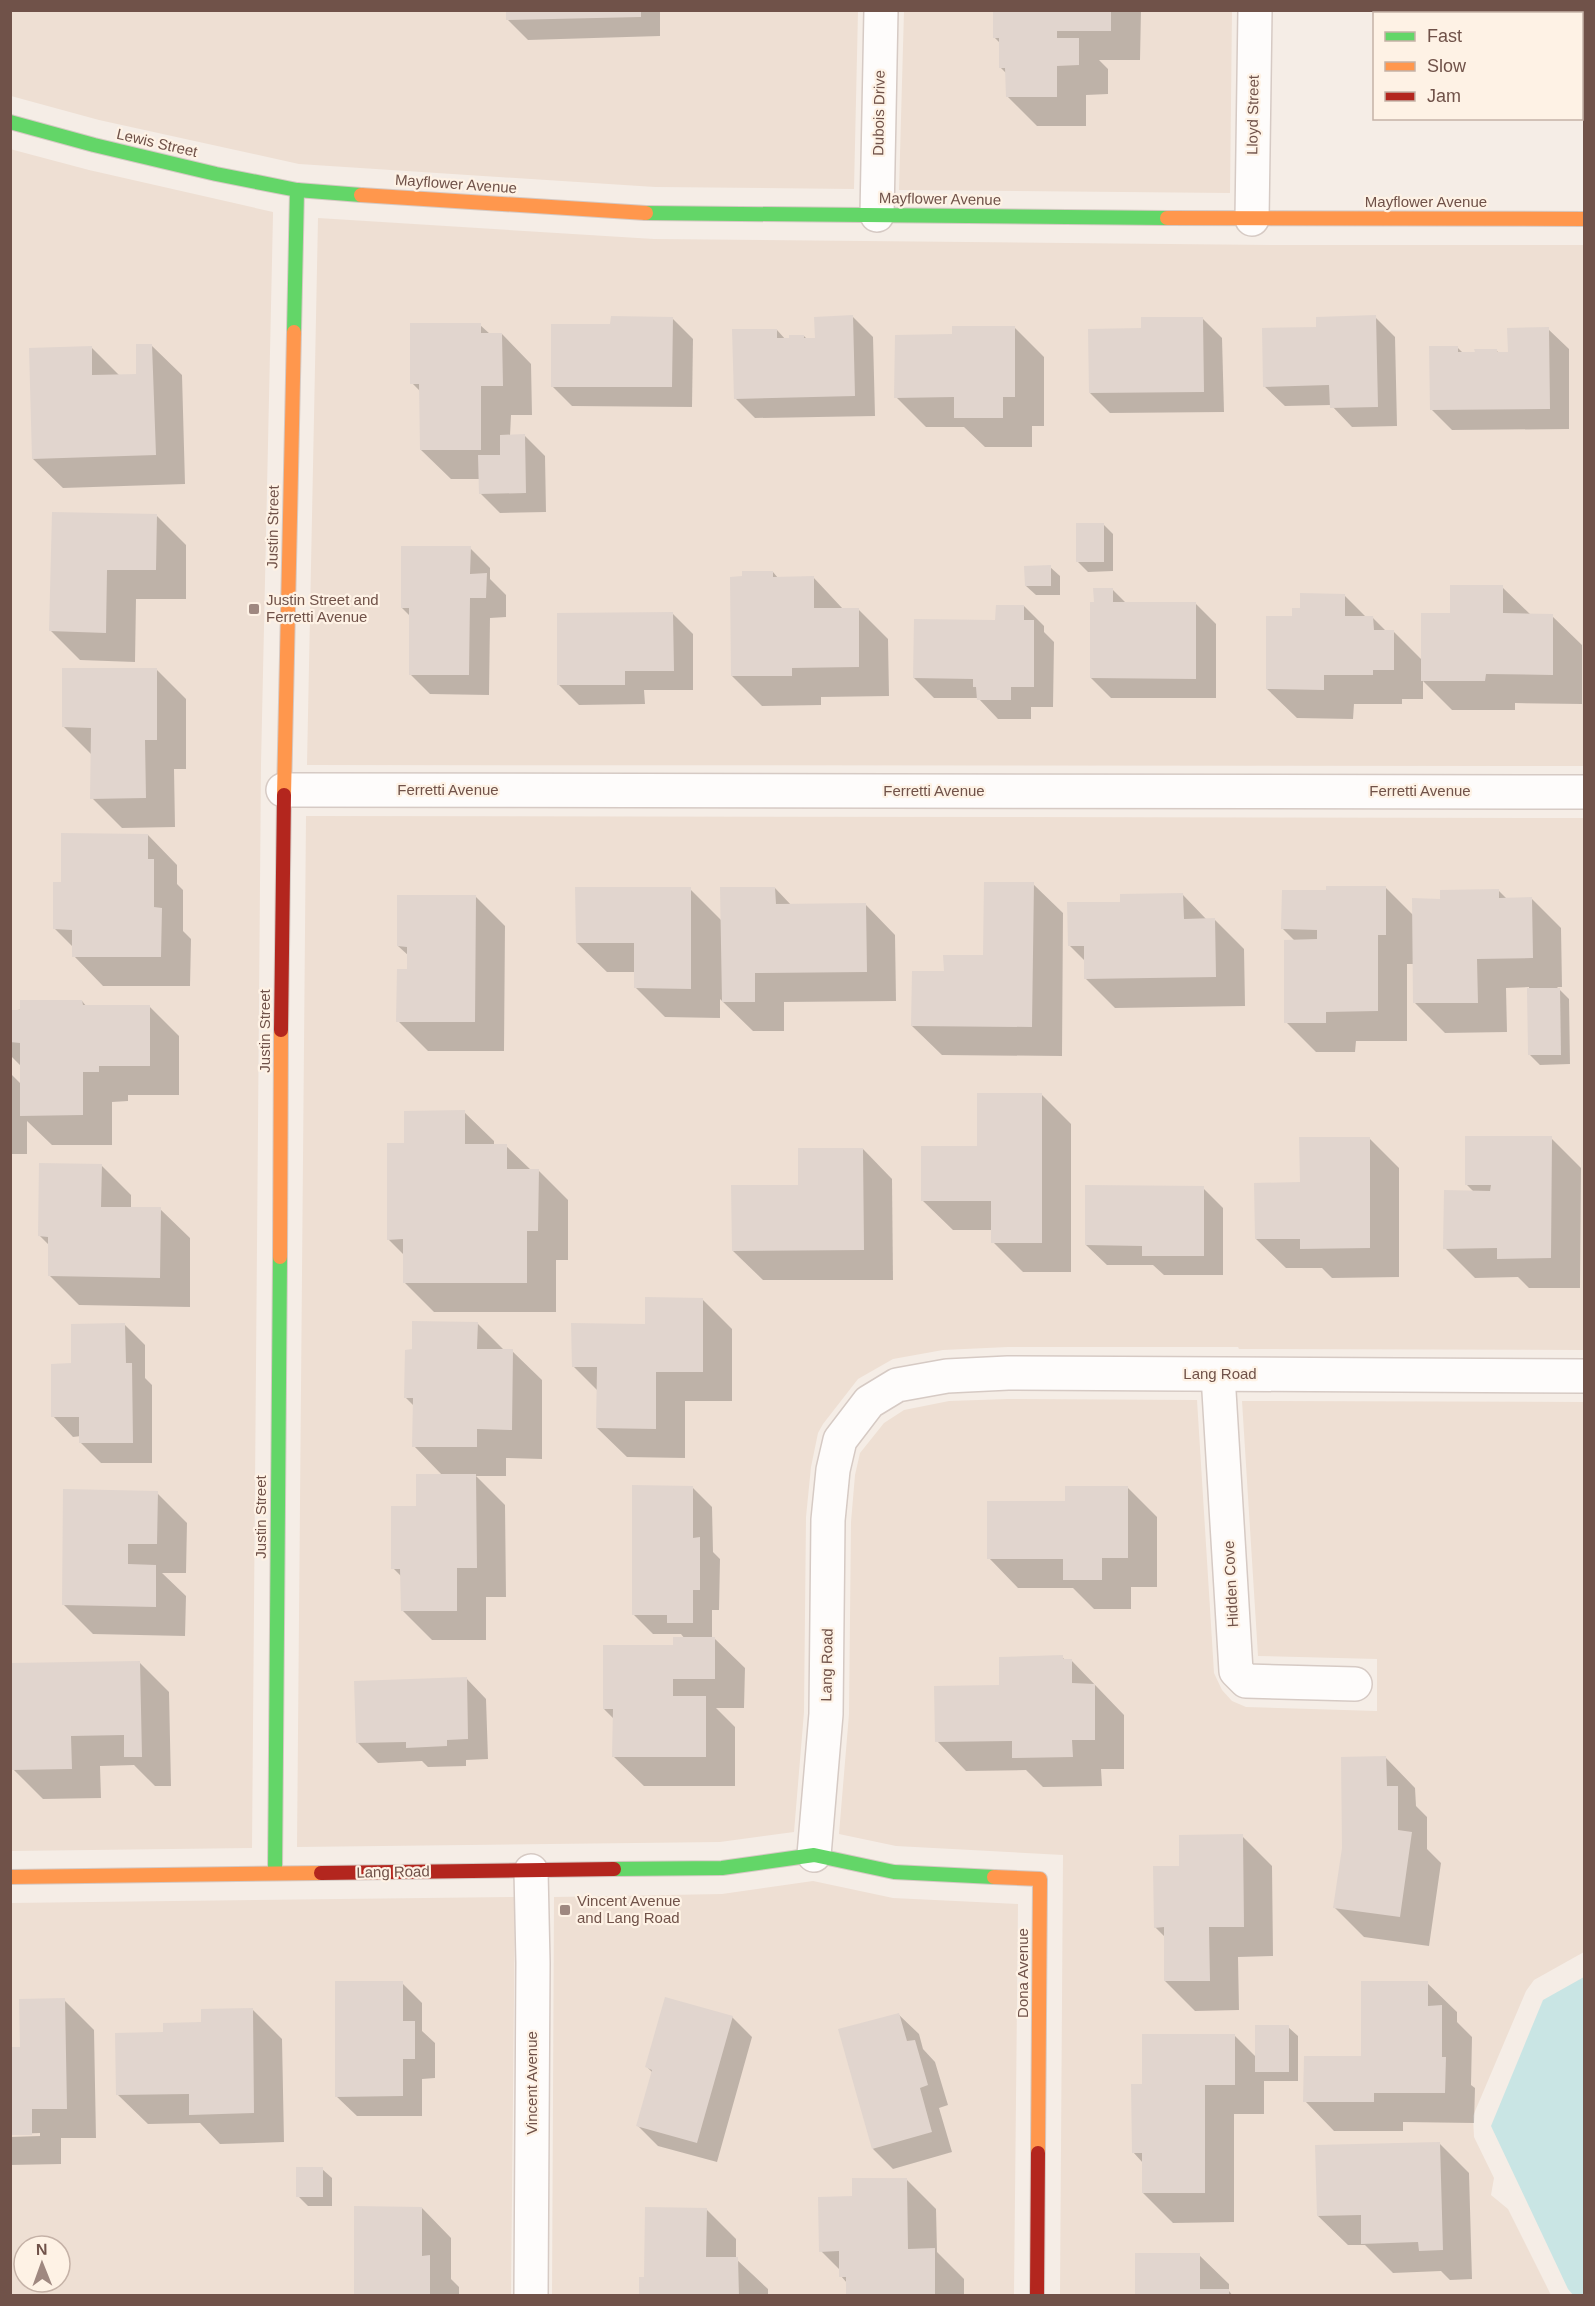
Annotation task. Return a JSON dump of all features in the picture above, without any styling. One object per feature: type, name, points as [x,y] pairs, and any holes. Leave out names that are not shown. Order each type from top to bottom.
[{"type":"street","name":"Dubois Drive","points":[[877,215],[881,10]]},
{"type":"street","name":"Lloyd Street","points":[[1252,219],[1255,10]]},
{"type":"street","name":"Lewis Street","points":[[10,122],[160,161],[297,190]]},
{"type":"street","name":"Mayflower Avenue","points":[[297,190],[654,213],[1252,219],[1584,219]]},
{"type":"street","name":"Justin Street","points":[[275,1873],[283,790],[297,190]]},
{"type":"street","name":"Ferretti Avenue","points":[[283,790],[1584,792]]},
{"type":"street","name":"Lang Road","points":[[10,1877],[722,1868],[814,1855],[826,1714],[828,1520],[833,1470],[840,1440],[869,1402],[897,1385],[947,1376],[1008,1373],[1584,1376]]},
{"type":"street","name":"Hidden Cove","points":[[1218,1375],[1236,1671],[1246,1681],[1355,1684]]},
{"type":"street","name":"Dona Avenue","points":[[814,1855],[894,1872],[1040,1879],[1037,2295]]},
{"type":"street","name":"Vincent Avenue","points":[[531,1871],[533,1975],[531,2295]]},
{"type":"shaded area","points":[[10,11],[858,11],[854,189],[655,187],[299,164],[99,120],[11,96]]},
{"type":"shaded area","points":[[904,11],[1232,11],[1230,193],[899,190]]},
{"type":"shaded area","points":[[10,149],[89,170],[273,212],[261,764],[252,1848],[11,1851]]},
{"type":"shaded area","points":[[318,218],[654,239],[1275,245],[1584,245],[1584,766],[307,765]]},
{"type":"shaded area","points":[[306,816],[1584,818],[1584,1350],[1008,1347],[943,1350],[893,1359],[858,1379],[818,1433],[811,1467],[806,1517],[804,1712],[794,1832],[720,1842],[297,1847]]},
{"type":"shaded area","points":[[1197,1400],[1214,1673],[1222,1690],[1232,1701],[1246,1707],[1377,1711],[1377,1659],[1258,1656],[1242,1401],[1584,1402],[1584,1952],[1534,1980],[1526,1991],[1473,2116],[1474,2137],[1494,2178],[1491,2195],[1508,2209],[1551,2295],[1060,2295],[1063,1855],[896,1846],[839,1834],[849,1714],[851,1522],[855,1475],[860,1453],[884,1423],[904,1410],[949,1401]]},
{"type":"shaded area","points":[[813,1881],[893,1898],[1018,1904],[1014,2295],[552,2296],[554,1897],[722,1894]]},
{"type":"shaded area","points":[[515,1897],[511,2295],[11,2295],[10,1903]]},
{"type":"water","points":[[1584,1977],[1584,2295],[1574,2296],[1568,2289],[1491,2126],[1543,2000]]},
{"type":"building","points":[[506,10],[641,10],[641,17],[506,20]]},
{"type":"building","points":[[993,10],[1111,10],[1111,31],[1057,31],[1057,38],[1079,38],[1079,65],[1057,66],[1057,97],[1006,97],[1005,68],[999,68],[999,38],[993,38]]},
{"type":"building","points":[[853,315],[855,396],[734,399],[732,329],[777,329],[777,338],[804,335],[804,338],[815,338],[814,317]]},
{"type":"building","points":[[1376,315],[1378,407],[1330,408],[1329,385],[1263,387],[1262,328],[1316,327],[1316,317]]},
{"type":"building","points":[[611,316],[673,317],[672,387],[551,387],[551,324],[610,324]]},
{"type":"building","points":[[1141,317],[1203,317],[1204,392],[1089,393],[1088,329],[1141,328]]},
{"type":"building","points":[[410,323],[481,323],[481,333],[502,333],[503,386],[481,386],[481,450],[420,450],[419,384],[410,384]]},
{"type":"building","points":[[952,326],[1015,326],[1015,397],[1003,397],[1003,418],[954,418],[954,397],[894,398],[895,335],[952,334]]},
{"type":"building","points":[[1549,327],[1550,409],[1430,410],[1429,346],[1458,346],[1458,352],[1497,349],[1497,352],[1508,352],[1507,328]]},
{"type":"building","points":[[136,344],[152,344],[156,455],[32,459],[29,348],[92,346],[92,375],[136,374]]},
{"type":"building","points":[[525,434],[526,493],[479,494],[478,455],[500,455],[500,435]]},
{"type":"building","points":[[52,512],[157,514],[156,570],[107,570],[106,633],[49,631]]},
{"type":"building","points":[[1076,523],[1104,523],[1104,562],[1076,562]]},
{"type":"building","points":[[401,546],[471,546],[470,574],[487,573],[486,598],[470,598],[469,675],[409,675],[409,608],[401,608]]},
{"type":"building","points":[[1051,565],[1051,586],[1025,586],[1024,566]]},
{"type":"building","points":[[742,571],[773,571],[773,577],[814,576],[814,608],[859,608],[859,667],[792,668],[792,676],[731,676],[730,577],[742,576]]},
{"type":"building","points":[[1450,585],[1503,585],[1503,613],[1553,614],[1553,675],[1486,674],[1485,681],[1421,681],[1421,613],[1450,613]]},
{"type":"building","points":[[1093,588],[1113,588],[1113,602],[1196,602],[1196,679],[1090,678],[1090,602],[1094,602]]},
{"type":"building","points":[[1300,593],[1345,594],[1345,616],[1373,616],[1374,630],[1394,630],[1394,670],[1373,670],[1373,675],[1324,675],[1324,690],[1266,689],[1266,616],[1292,616],[1292,608],[1300,608]]},
{"type":"building","points":[[996,605],[1024,605],[1024,620],[1034,620],[1034,687],[1011,687],[1011,700],[977,700],[973,679],[913,678],[914,619],[995,620]]},
{"type":"building","points":[[673,612],[674,671],[625,671],[625,685],[557,685],[557,613]]},
{"type":"building","points":[[62,668],[157,668],[157,740],[145,740],[146,798],[90,799],[91,728],[62,727]]},
{"type":"building","points":[[61,833],[148,834],[148,859],[154,859],[154,907],[162,908],[161,957],[72,957],[72,930],[53,929],[53,882],[61,882]]},
{"type":"building","points":[[984,882],[1034,882],[1032,1027],[911,1026],[912,971],[944,971],[943,955],[983,955]]},
{"type":"building","points":[[1326,886],[1386,886],[1386,935],[1378,935],[1378,1011],[1326,1012],[1326,1023],[1284,1023],[1284,940],[1317,939],[1317,930],[1281,929],[1282,890],[1326,890]]},
{"type":"building","points":[[575,887],[691,887],[691,989],[634,988],[634,943],[576,943]]},
{"type":"building","points":[[720,887],[775,887],[776,904],[866,903],[867,972],[755,973],[755,1002],[722,1002]]},
{"type":"building","points":[[1499,889],[1499,898],[1532,897],[1533,958],[1477,959],[1478,1003],[1413,1003],[1412,898],[1440,899],[1440,890]]},
{"type":"building","points":[[1183,893],[1184,919],[1215,918],[1216,977],[1084,979],[1084,946],[1068,946],[1067,902],[1120,902],[1120,894]]},
{"type":"building","points":[[397,895],[476,895],[475,1022],[396,1022],[397,969],[407,969],[407,947],[397,946]]},
{"type":"building","points":[[1527,988],[1560,988],[1561,1055],[1528,1055]]},
{"type":"building","points":[[20,1000],[82,1000],[83,1005],[150,1005],[150,1066],[99,1066],[99,1072],[83,1072],[83,1115],[20,1116],[20,1043],[10,1042],[10,1010],[20,1010]]},
{"type":"building","points":[[977,1093],[1042,1093],[1042,1243],[991,1243],[991,1201],[921,1201],[921,1146],[977,1146]]},
{"type":"building","points":[[465,1110],[465,1144],[507,1144],[507,1169],[539,1169],[538,1231],[527,1231],[527,1283],[403,1283],[403,1239],[387,1240],[387,1143],[404,1143],[404,1111]]},
{"type":"building","points":[[1465,1136],[1552,1136],[1551,1258],[1497,1259],[1497,1248],[1443,1249],[1444,1190],[1490,1191],[1491,1185],[1465,1185]]},
{"type":"building","points":[[1299,1137],[1370,1137],[1370,1248],[1300,1249],[1300,1239],[1255,1239],[1254,1183],[1300,1182]]},
{"type":"building","points":[[798,1148],[863,1148],[864,1250],[732,1251],[731,1185],[798,1185]]},
{"type":"building","points":[[39,1163],[102,1164],[101,1207],[161,1207],[160,1278],[48,1276],[48,1237],[38,1236]]},
{"type":"building","points":[[1085,1185],[1204,1186],[1204,1256],[1142,1256],[1142,1246],[1085,1245]]},
{"type":"building","points":[[645,1297],[703,1298],[703,1372],[656,1372],[656,1429],[596,1428],[597,1367],[572,1367],[571,1323],[645,1324]]},
{"type":"building","points":[[412,1321],[478,1322],[477,1349],[513,1349],[512,1430],[477,1429],[477,1447],[412,1447],[413,1398],[404,1398],[405,1350],[412,1349]]},
{"type":"building","points":[[125,1323],[126,1363],[132,1363],[133,1443],[79,1443],[79,1417],[51,1417],[51,1364],[71,1363],[71,1324]]},
{"type":"building","points":[[416,1474],[476,1474],[477,1568],[457,1568],[457,1611],[401,1611],[400,1569],[391,1569],[391,1506],[416,1506]]},
{"type":"building","points":[[632,1485],[693,1486],[693,1538],[700,1537],[700,1590],[693,1590],[693,1623],[667,1623],[667,1615],[632,1615]]},
{"type":"building","points":[[1065,1486],[1128,1486],[1128,1558],[1102,1558],[1102,1580],[1063,1580],[1063,1559],[987,1559],[987,1501],[1065,1501]]},
{"type":"building","points":[[63,1489],[158,1491],[157,1544],[128,1544],[128,1564],[156,1565],[156,1607],[62,1605]]},
{"type":"building","points":[[673,1637],[715,1637],[715,1679],[673,1679],[673,1696],[706,1696],[706,1757],[612,1757],[613,1709],[603,1709],[603,1645],[673,1645]]},
{"type":"building","points":[[1063,1655],[1063,1659],[1072,1659],[1072,1683],[1095,1684],[1095,1740],[1072,1740],[1073,1757],[1012,1758],[1012,1741],[935,1742],[934,1686],[999,1685],[999,1657]]},
{"type":"building","points":[[140,1661],[142,1757],[124,1757],[124,1735],[71,1736],[72,1769],[12,1770],[10,1663]]},
{"type":"building","points":[[467,1677],[468,1739],[447,1740],[447,1746],[406,1748],[406,1742],[356,1743],[354,1681]]},
{"type":"building","points":[[1386,1756],[1387,1786],[1398,1786],[1398,1830],[1412,1832],[1400,1917],[1333,1908],[1342,1848],[1341,1757]]},
{"type":"building","points":[[1243,1834],[1244,1927],[1209,1927],[1210,1981],[1164,1981],[1164,1927],[1154,1928],[1153,1866],[1179,1866],[1179,1835]]},
{"type":"building","points":[[335,1981],[403,1981],[403,2021],[415,2021],[415,2059],[403,2059],[403,2096],[335,2097]]},
{"type":"building","points":[[1361,1981],[1428,1981],[1428,2006],[1442,2005],[1442,2057],[1446,2057],[1445,2093],[1374,2093],[1374,2102],[1303,2102],[1304,2056],[1361,2056]]},
{"type":"building","points":[[665,1997],[733,2016],[697,2143],[636,2126],[652,2070],[645,2067]]},
{"type":"building","points":[[65,1998],[67,2109],[32,2109],[32,2135],[10,2135],[10,2047],[20,2047],[19,1999]]},
{"type":"building","points":[[253,2008],[254,2113],[189,2115],[189,2094],[116,2095],[115,2033],[163,2032],[163,2023],[201,2022],[201,2009]]},
{"type":"building","points":[[899,2013],[907,2041],[915,2040],[928,2085],[920,2088],[932,2132],[872,2149],[838,2029]]},
{"type":"building","points":[[1255,2025],[1289,2025],[1289,2072],[1255,2072]]},
{"type":"building","points":[[1142,2034],[1235,2034],[1235,2085],[1205,2085],[1205,2193],[1142,2193],[1142,2153],[1132,2153],[1131,2084],[1142,2084]]},
{"type":"building","points":[[1440,2142],[1443,2250],[1419,2251],[1418,2242],[1361,2244],[1361,2215],[1317,2216],[1315,2145]]},
{"type":"building","points":[[296,2167],[323,2167],[323,2197],[296,2197]]},
{"type":"building","points":[[852,2178],[907,2178],[908,2249],[935,2248],[935,2296],[846,2296],[846,2277],[839,2277],[839,2251],[819,2252],[818,2197],[852,2196]]},
{"type":"building","points":[[354,2206],[422,2207],[422,2256],[430,2255],[430,2296],[354,2296]]},
{"type":"building","points":[[645,2207],[707,2208],[706,2257],[738,2257],[739,2296],[639,2296],[639,2277],[644,2277]]},
{"type":"building","points":[[1135,2253],[1200,2253],[1200,2289],[1229,2289],[1229,2296],[1135,2296]]},
{"type":"traffic: fast","points":[[10,122],[216,174],[297,190],[361,195]]},
{"type":"traffic: fast","points":[[294,332],[297,190]]},
{"type":"traffic: fast","points":[[646,213],[1167,218]]},
{"type":"traffic: fast","points":[[275,1873],[280,1257]]},
{"type":"traffic: fast","points":[[614,1869],[722,1868],[814,1855],[894,1872],[994,1877]]},
{"type":"traffic: slow","points":[[361,195],[646,213]]},
{"type":"traffic: slow","points":[[1167,218],[1584,219]]},
{"type":"traffic: slow","points":[[284,795],[294,332]]},
{"type":"traffic: slow","points":[[280,1257],[281,1030]]},
{"type":"traffic: slow","points":[[10,1877],[321,1873]]},
{"type":"traffic: slow","points":[[994,1877],[1040,1879],[1038,2153]]},
{"type":"traffic: jam","points":[[281,1030],[284,795]]},
{"type":"traffic: jam","points":[[321,1873],[614,1869]]},
{"type":"traffic: jam","points":[[1037,2296],[1038,2153]]},
{"type":"place","name":"Justin Street and Ferretti Avenue","points":[[254,609]]},
{"type":"place","name":"Vincent Avenue and Lang Road","points":[[565,1910]]}]
